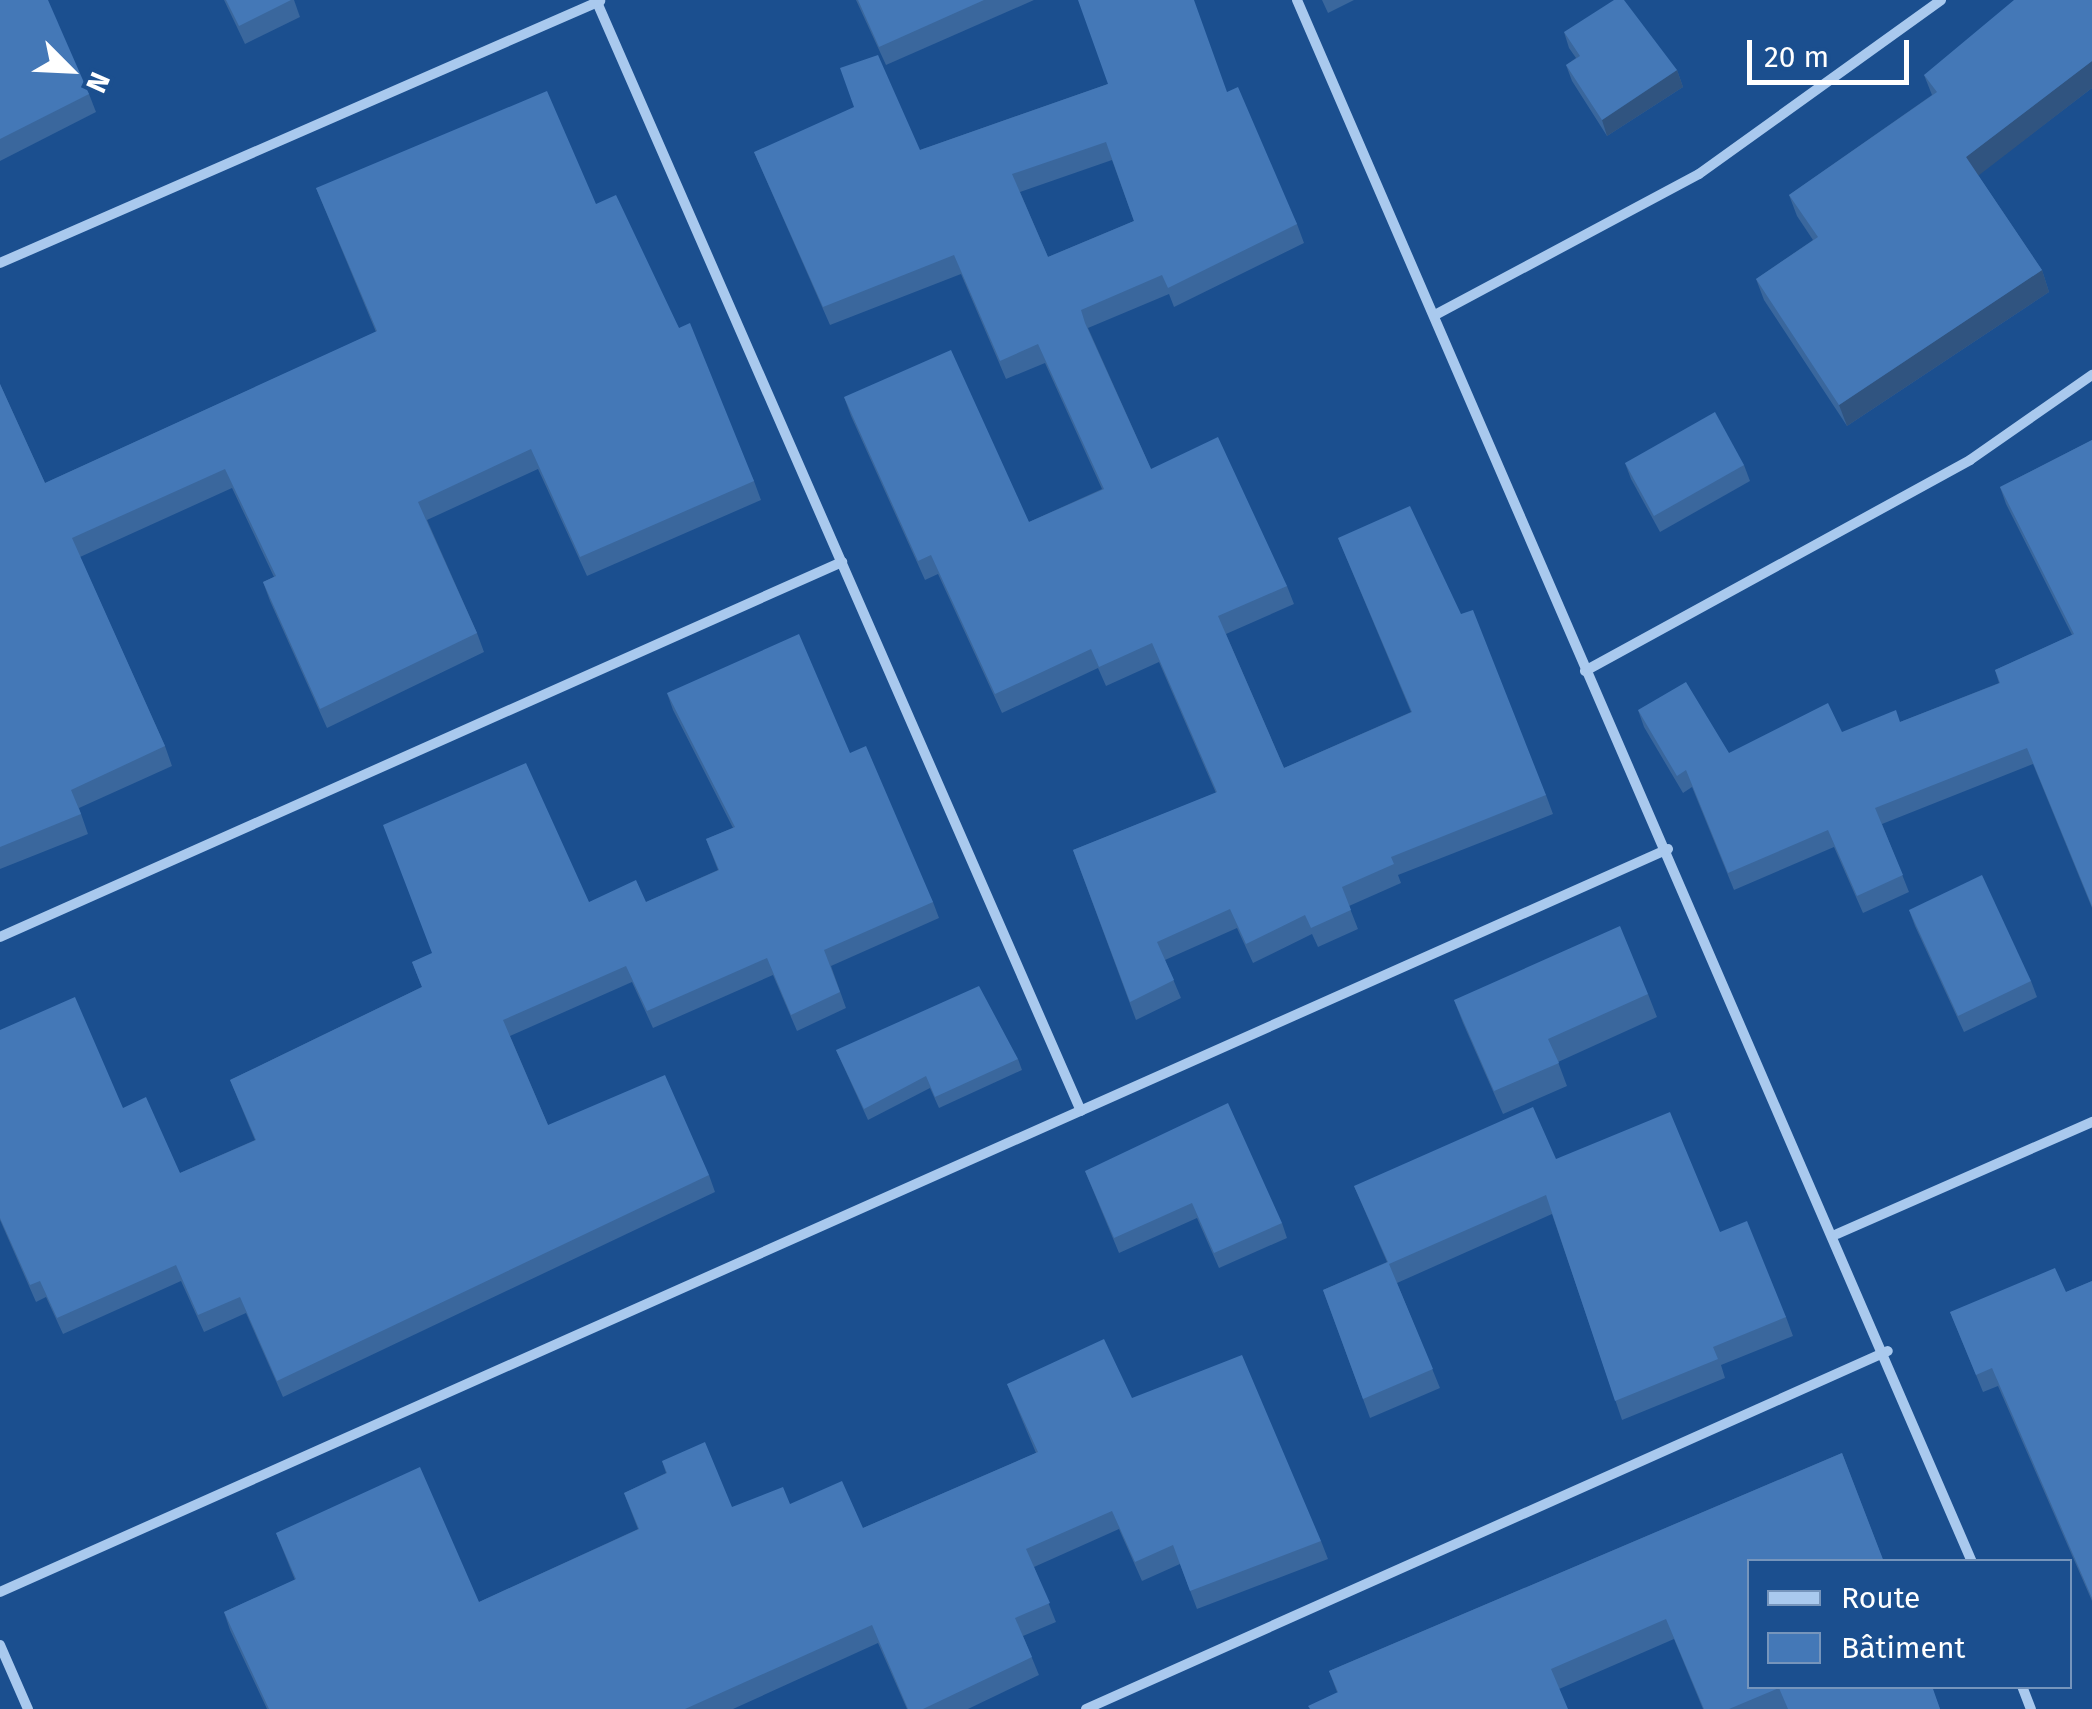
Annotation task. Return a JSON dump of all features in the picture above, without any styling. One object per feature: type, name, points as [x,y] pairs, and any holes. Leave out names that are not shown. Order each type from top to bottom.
[{"type":"street","points":[[1297,0],[1585,671],[1668,849],[1888,1351],[1971,1559]]},
{"type":"street","points":[[1435,315],[1699,174],[1942,0]]},
{"type":"street","points":[[0,262],[599,1],[1082,1111]]},
{"type":"street","points":[[1585,671],[1970,460],[2092,375]]},
{"type":"street","points":[[0,937],[842,562]]},
{"type":"street","points":[[0,1592],[1668,849]]},
{"type":"street","points":[[1837,1234],[2092,1122]]},
{"type":"street","points":[[1086,1709],[1888,1351]]},
{"type":"street","points":[[0,1646],[28,1709]]},
{"type":"building","points":[[0,0],[48,0],[89,94],[0,139]]},
{"type":"building","points":[[226,0],[291,0],[239,26]]},
{"type":"building","points":[[858,0],[984,0],[879,47]]},
{"type":"building","points":[[1078,0],[1194,0],[1227,92],[1238,87],[1297,224],[1168,288],[1162,275],[1081,310],[1151,469],[1218,437],[1287,586],[1218,616],[1284,768],[1412,712],[1338,538],[1410,506],[1461,614],[1473,610],[1546,795],[1391,857],[1394,864],[1342,887],[1351,910],[1311,928],[1305,915],[1246,944],[1230,909],[1157,942],[1174,980],[1130,1002],[1073,850],[1217,792],[1152,643],[1099,667],[1091,649],[995,694],[931,555],[918,561],[844,397],[951,350],[1029,522],[1104,489],[1038,344],[1000,361],[954,255],[823,307],[754,152],[854,107],[840,68],[878,55],[920,150],[1108,84]],"holes":[[[1106,142],[1134,221],[1048,257],[1012,174]]]},
{"type":"building","points":[[1614,0],[1624,0],[1677,70],[1602,120],[1566,65],[1580,56],[1564,32]]},
{"type":"building","points":[[2014,0],[2092,0],[2092,61],[1966,157],[2042,270],[1839,405],[1756,279],[1818,237],[1789,195],[1937,92],[1924,75]]},
{"type":"building","points":[[547,91],[596,204],[616,195],[679,328],[690,323],[754,481],[580,557],[531,449],[418,502],[477,633],[320,709],[263,582],[276,576],[225,469],[72,538],[165,746],[71,790],[81,814],[0,847],[0,384],[45,483],[377,331],[316,188]]},
{"type":"building","points":[[1715,412],[1744,465],[1654,516],[1625,463]]},
{"type":"building","points":[[2092,440],[2092,906],[2027,748],[1875,808],[1903,875],[1857,896],[1828,830],[1728,873],[1686,770],[1677,776],[1638,710],[1686,682],[1729,753],[1828,703],[1842,732],[1896,710],[1900,722],[2000,683],[1995,670],[2074,634],[2000,487]]},
{"type":"building","points":[[799,634],[850,753],[866,746],[933,902],[824,950],[840,992],[791,1015],[767,958],[647,1011],[626,966],[503,1020],[548,1125],[665,1075],[709,1175],[277,1381],[240,1297],[198,1315],[176,1265],[57,1318],[40,1281],[30,1285],[0,1218],[0,1030],[75,997],[123,1108],[146,1097],[180,1173],[256,1140],[230,1080],[422,987],[412,962],[432,953],[383,825],[526,763],[589,902],[636,880],[646,902],[719,870],[706,839],[735,827],[667,693]]},
{"type":"building","points":[[1982,875],[2031,981],[1958,1016],[1909,910]]},
{"type":"building","points":[[1620,926],[1648,994],[1548,1039],[1559,1063],[1494,1091],[1454,1000]]},
{"type":"building","points":[[979,986],[1018,1059],[935,1097],[926,1076],[864,1109],[836,1050]]},
{"type":"building","points":[[1228,1103],[1282,1223],[1214,1253],[1192,1203],[1114,1238],[1085,1171]]},
{"type":"building","points":[[1533,1107],[1556,1159],[1670,1112],[1720,1232],[1747,1221],[1786,1317],[1713,1347],[1718,1359],[1615,1401],[1546,1195],[1389,1264],[1433,1369],[1363,1399],[1323,1290],[1388,1262],[1354,1186]]},
{"type":"building","points":[[2055,1268],[2066,1292],[2092,1281],[2092,1598],[1992,1368],[1976,1375],[1950,1312]]},
{"type":"building","points":[[1104,1339],[1132,1398],[1242,1355],[1321,1541],[1190,1591],[1173,1545],[1135,1562],[1112,1511],[1026,1549],[1050,1603],[1015,1618],[1032,1657],[923,1709],[908,1709],[872,1625],[685,1709],[269,1709],[224,1612],[296,1579],[276,1533],[420,1467],[479,1602],[639,1529],[624,1493],[667,1473],[662,1461],[705,1442],[732,1507],[783,1487],[790,1504],[842,1481],[863,1528],[1038,1452],[1007,1384]]},
{"type":"building","points":[[1842,1453],[1883,1559],[1747,1559],[1747,1689],[1777,1689],[1729,1709],[1704,1709],[1666,1619],[1551,1669],[1568,1709],[1310,1709],[1308,1706],[1338,1692],[1329,1671]]},
{"type":"building","points":[[1779,1689],[1933,1689],[1940,1709],[1788,1709]]}]
